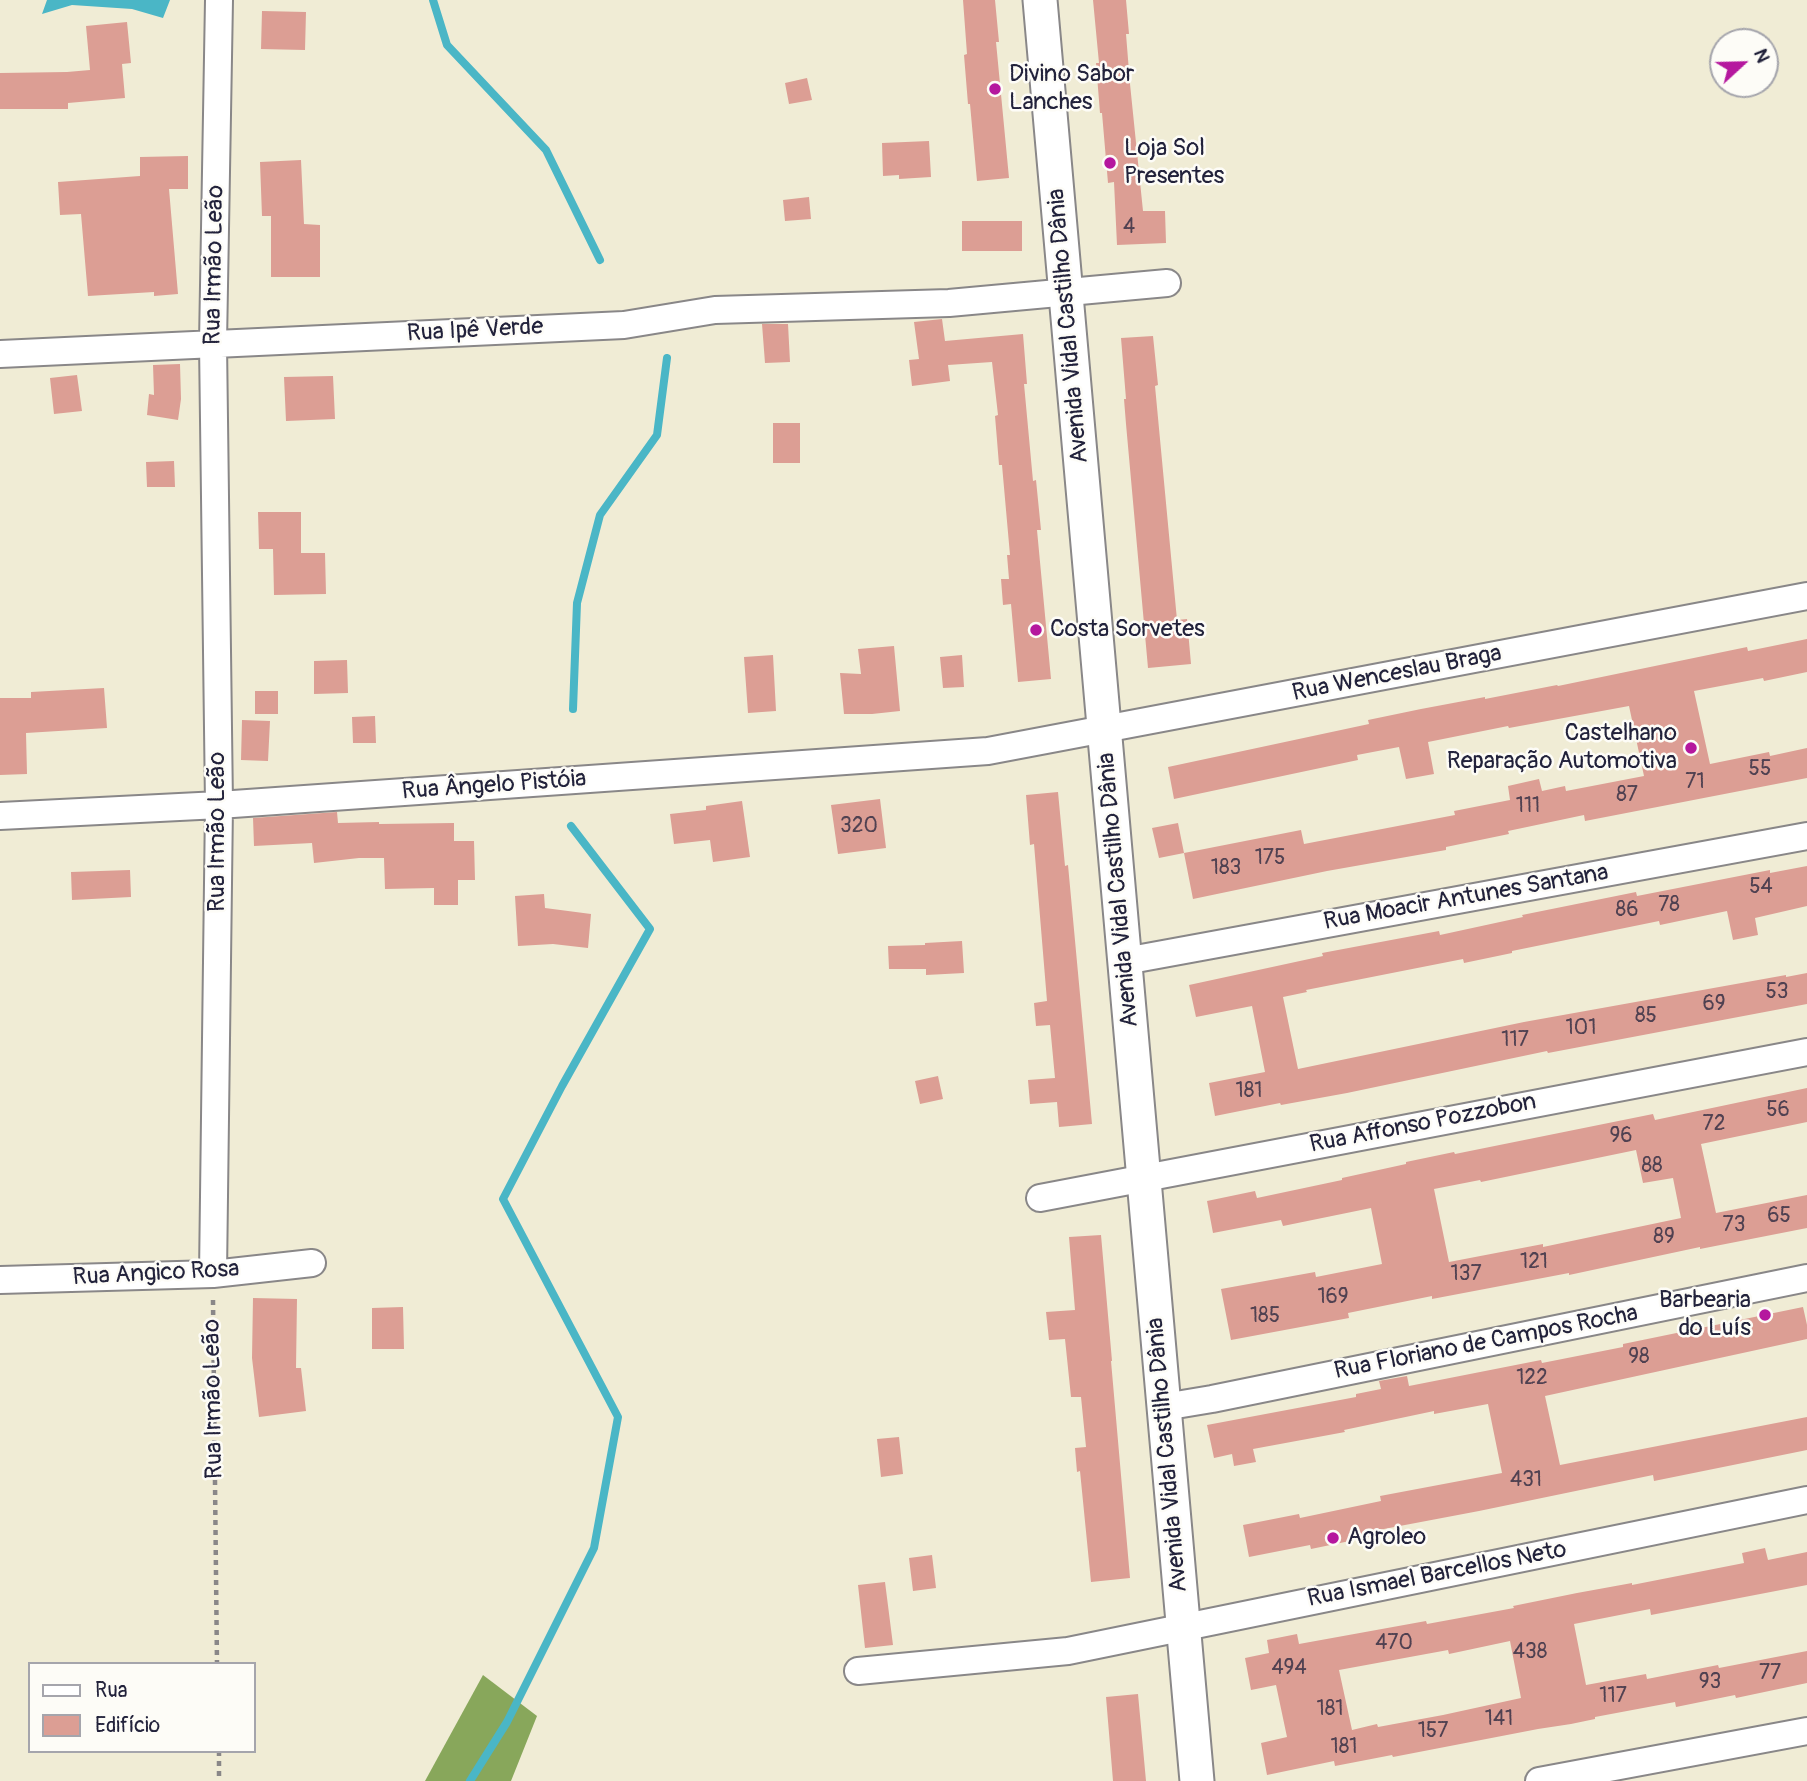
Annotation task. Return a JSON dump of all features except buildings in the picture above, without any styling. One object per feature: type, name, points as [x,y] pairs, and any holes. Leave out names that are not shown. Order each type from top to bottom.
[{"type":"street","name":"Rua Irmão Leão","points":[[213,1274],[219,805],[214,343],[219,0]]},
{"type":"street","name":"Avenida Vidal Castilho Dânia","points":[[1040,0],[1197,1781]]},
{"type":"street","name":"Rua Ipê Verde","points":[[0,354],[624,325],[715,310],[949,303],[1167,284]]},
{"type":"street","name":"Rua Wenceslau Braga","points":[[988,751],[1807,596]]},
{"type":"street","name":"Rua Ângelo Pistóia","points":[[0,816],[219,805],[988,751]]},
{"type":"street","name":"Rua Moacir Antunes Santana","points":[[1125,961],[1807,836]]},
{"type":"street","name":"Rua Affonso Pozzobon","points":[[1040,1198],[1807,1052]]},
{"type":"street","name":"Rua Angico Rosa","points":[[0,1280],[213,1274],[312,1263]]},
{"type":"street","name":"Rua Floriano de Campos Rocha","points":[[1164,1407],[1807,1278]]},
{"type":"street","name":"Rua Ismael Barcellos Neto","points":[[858,1671],[1068,1651],[1807,1500]]},
{"type":"street","points":[[1539,1781],[1807,1731]]},
{"type":"path","name":"Rua Irmão Leão","points":[[213,1274],[217,1662]]},
{"type":"path","points":[[219,1753],[219,1781]]},
{"type":"green space","points":[[483,1675],[537,1716],[511,1781],[425,1781]]},
{"type":"water","points":[[47,0],[170,0],[163,18],[132,9],[72,5],[42,14]]},
{"type":"waterway","points":[[433,0],[447,45],[546,150],[600,260]]},
{"type":"waterway","points":[[573,709],[577,603],[600,515],[657,435],[667,358]]},
{"type":"waterway","points":[[470,1781],[507,1722],[594,1548],[618,1417],[503,1199],[562,1086],[650,929],[571,826]]},
{"type":"place","name":"Divino Sabor Lanches","points":[[995,89]]},
{"type":"place","name":"Loja Sol Presentes","points":[[1110,163]]},
{"type":"place","name":"Costa Sorvetes","points":[[1036,630]]},
{"type":"place","name":"Castelhano Reparação Automotiva","points":[[1691,748]]},
{"type":"place","name":"Barbearia do Luís","points":[[1765,1315]]},
{"type":"place","name":"Agroleo","points":[[1333,1538]]}]
